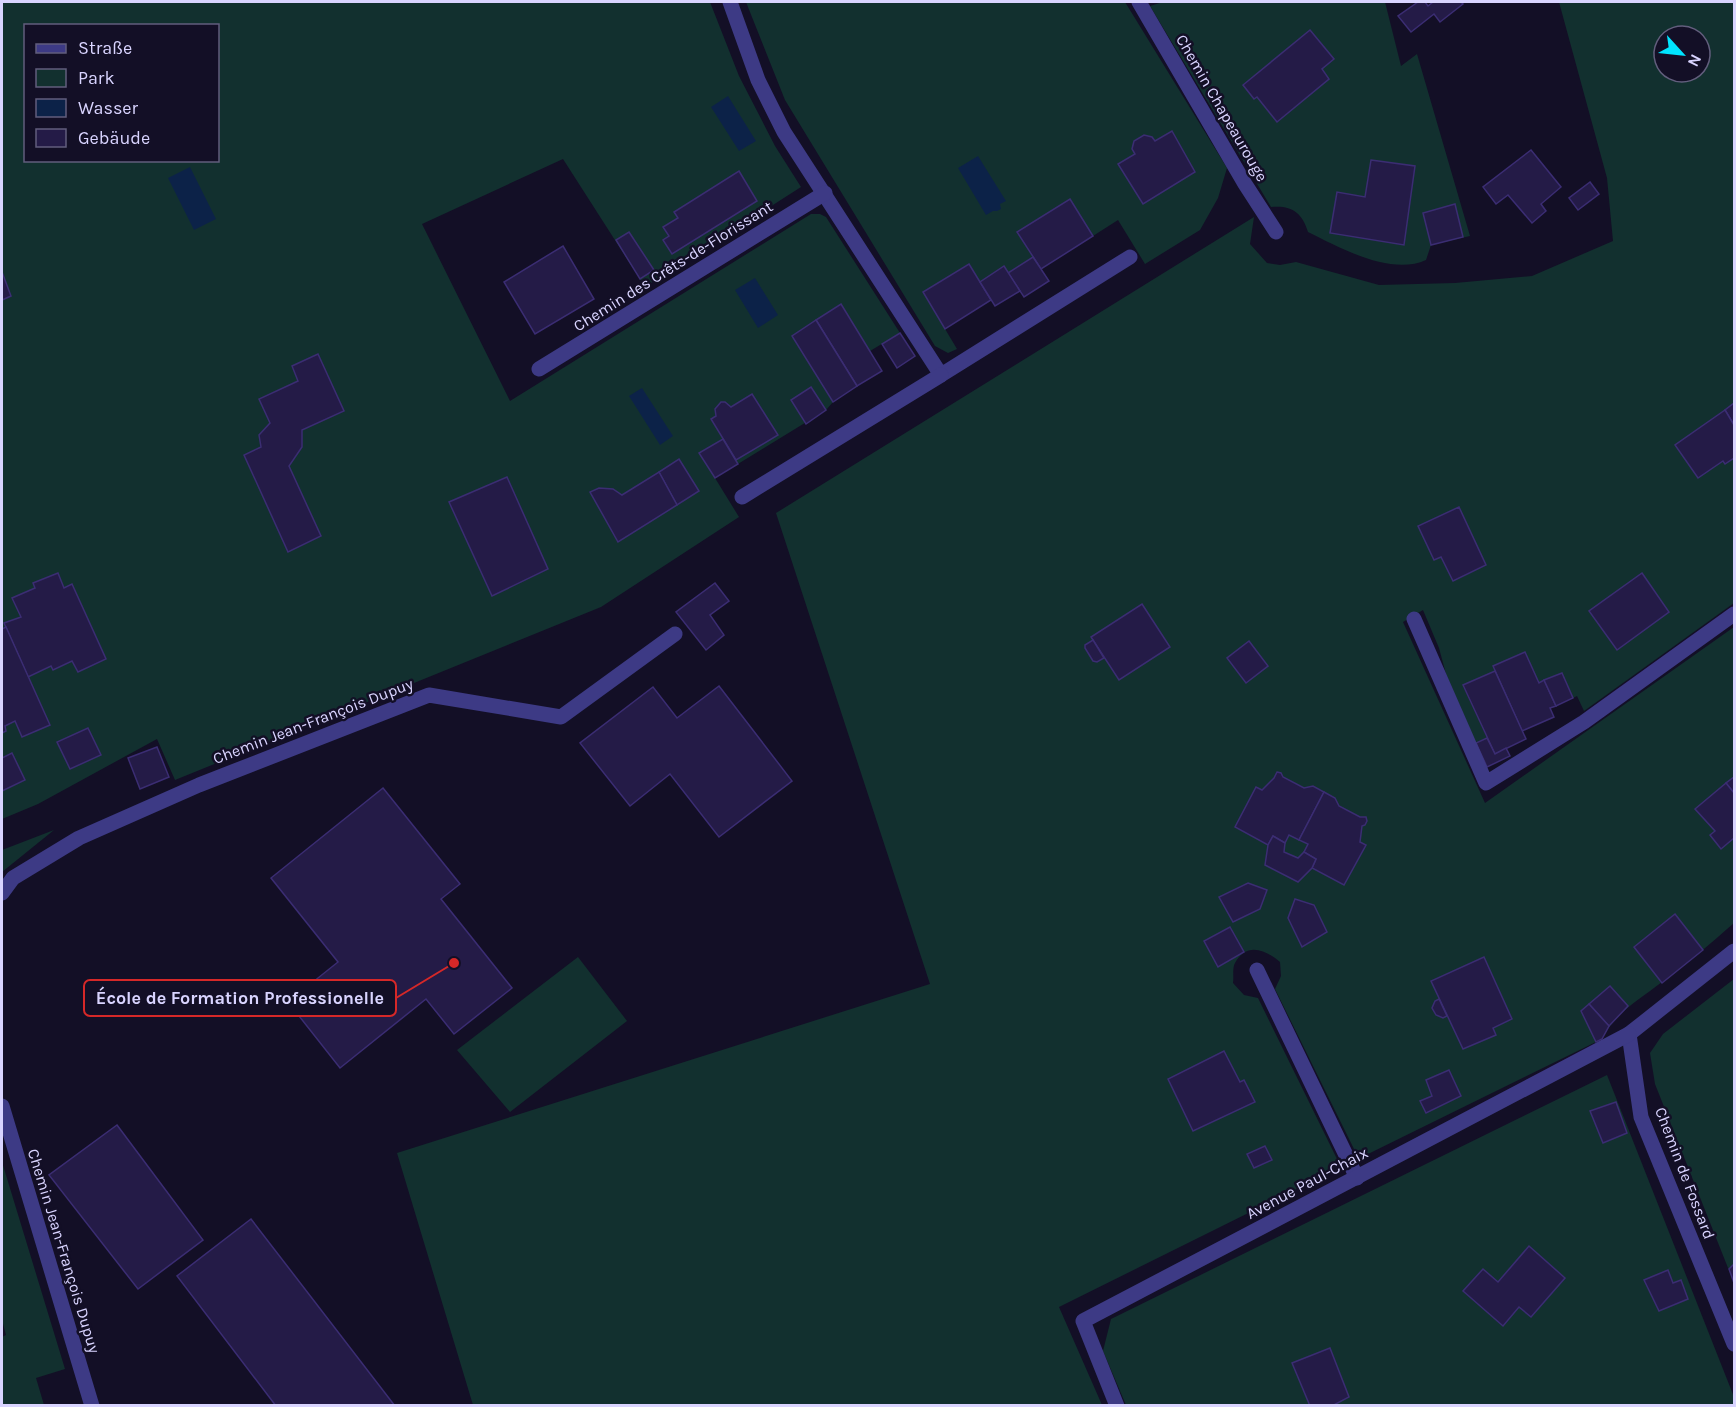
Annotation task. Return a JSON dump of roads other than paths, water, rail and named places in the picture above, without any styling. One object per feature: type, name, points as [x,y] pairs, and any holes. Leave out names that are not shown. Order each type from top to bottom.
[{"type":"street","points":[[730,2],[759,80],[779,122],[941,375]]},
{"type":"street","name":"Chemin Chapeaurouge","points":[[1139,2],[1245,184],[1276,232]]},
{"type":"street","name":"Chemin des Crêts-de-Florissant","points":[[539,369],[825,193]]},
{"type":"street","points":[[742,497],[1130,257]]},
{"type":"street","points":[[1414,619],[1486,783],[1584,722],[1734,614]]},
{"type":"street","name":"Chemin Jean-François Dupuy","points":[[2,893],[13,878],[79,838],[199,785],[429,696],[561,717],[675,634]]},
{"type":"street","points":[[1629,1034],[1734,951]]},
{"type":"street","points":[[1257,970],[1357,1178]]},
{"type":"street","name":"Avenue Paul-Chaix","points":[[1117,1406],[1083,1321],[1629,1034]]},
{"type":"street","name":"Chemin de Fossard","points":[[1629,1034],[1641,1117],[1734,1344]]},
{"type":"street","name":"Chemin Jean-François Dupuy","points":[[2,1106],[92,1406]]},
{"type":"water","points":[[728,96],[756,141],[739,151],[711,107]]},
{"type":"water","points":[[978,156],[1006,201],[1000,204],[1001,209],[986,215],[958,168]]},
{"type":"water","points":[[190,167],[216,219],[194,230],[168,178]]},
{"type":"water","points":[[755,278],[778,315],[758,328],[735,290]]},
{"type":"water","points":[[642,388],[673,436],[660,445],[629,396]]},
{"type":"place","name":"École de Formation Professionelle","points":[[454,963]]}]
